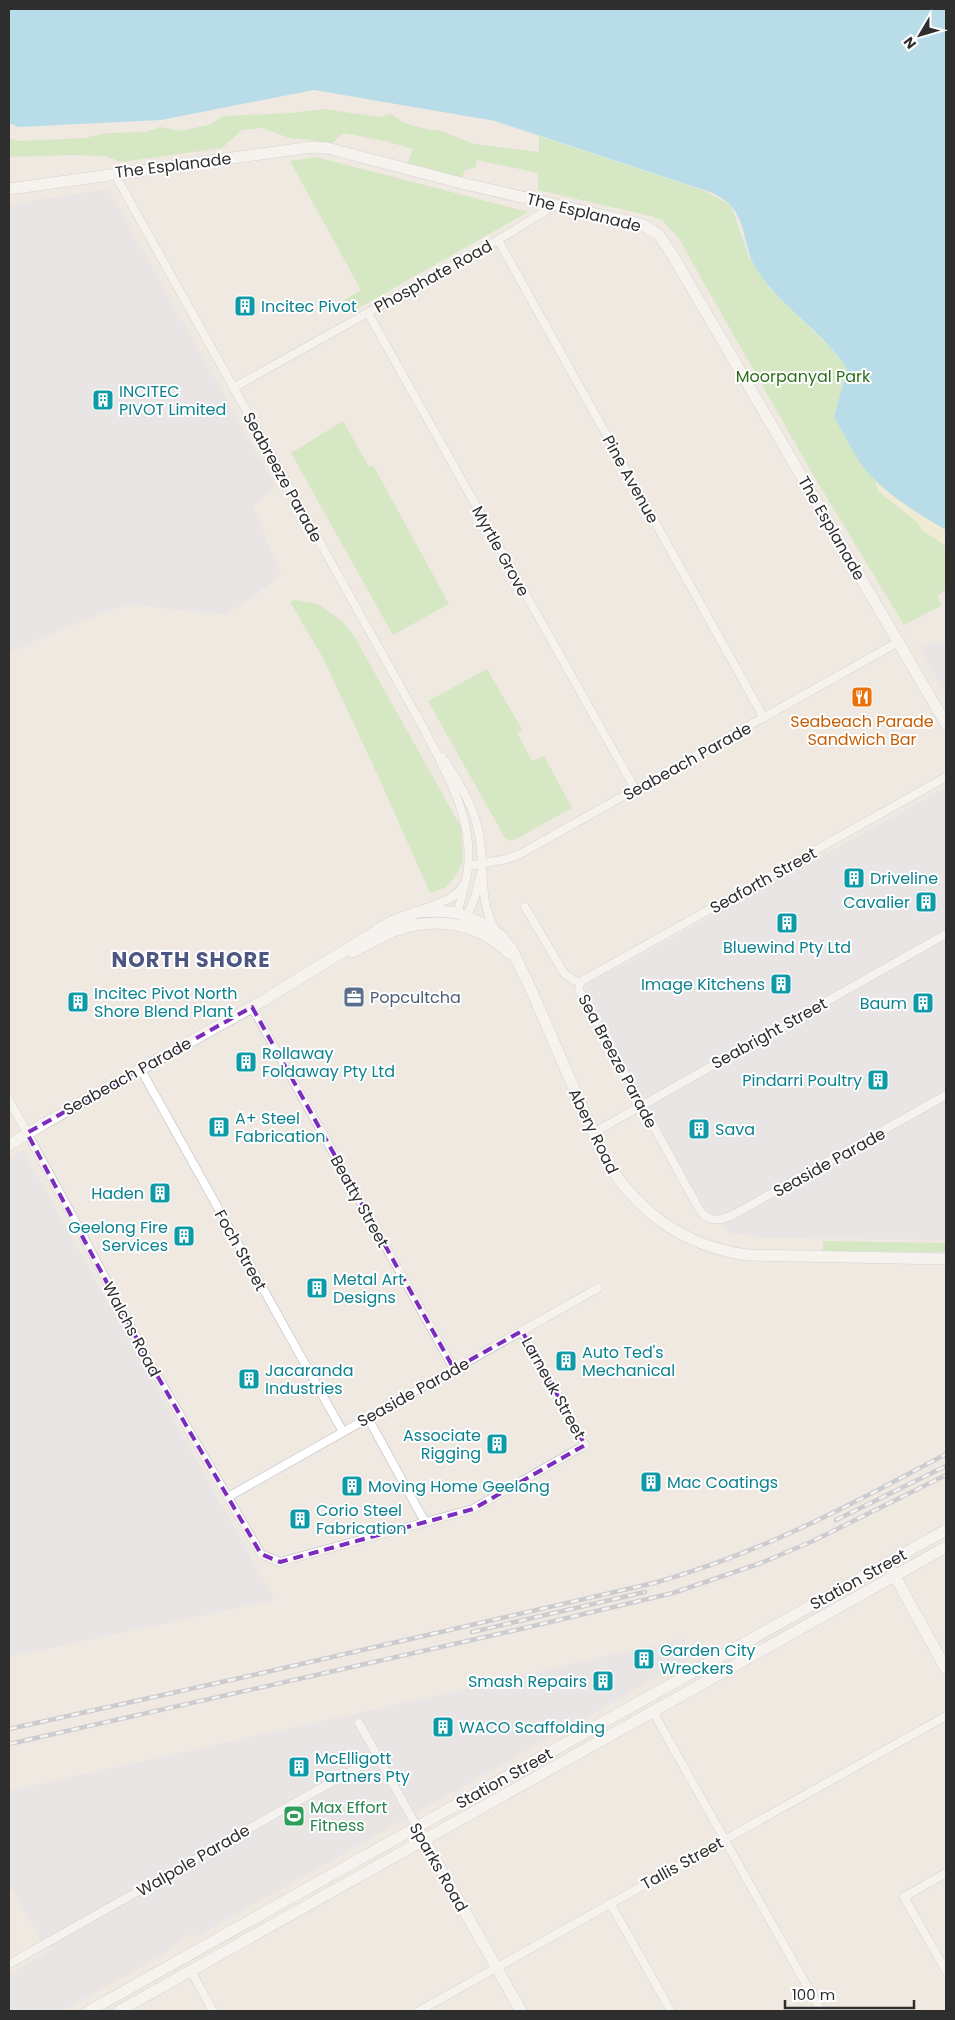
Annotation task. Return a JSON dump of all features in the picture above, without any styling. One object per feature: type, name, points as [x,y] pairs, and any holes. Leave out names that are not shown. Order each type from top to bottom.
[{"type":"main road","name":"The Esplanade","points":[[9,189],[312,147],[328,148],[465,184],[641,224],[659,235],[673,256],[900,642],[946,724]]},
{"type":"main road","name":"Seabeach Parade","points":[[9,1145],[140,1068],[325,964],[375,931],[408,915],[429,911],[462,914]]},
{"type":"main road","points":[[458,925],[462,914]]},
{"type":"main road","name":"Abery Road","points":[[462,914],[496,931],[511,948],[523,970],[593,1133],[613,1173],[633,1198],[669,1228],[712,1248],[756,1256],[946,1259]]},
{"type":"main road","name":"Seabeach Parade","points":[[325,964],[395,931],[435,922],[458,925],[478,932],[495,941],[512,956],[523,970]]},
{"type":"main road","name":"Station Street","points":[[89,2011],[946,1530]]},
{"type":"main road","name":"Station Street","points":[[119,2011],[946,1547]]},
{"type":"main road","points":[[888,1562],[946,1670]]},
{"type":"main road","name":"Sparks Road","points":[[417,1827],[521,2011]]},
{"type":"street","name":"Seabreeze Parade","points":[[114,173],[424,728],[456,779],[471,808],[478,828],[486,908],[489,919],[496,931]]},
{"type":"street","name":"Phosphate Road","points":[[233,388],[498,240],[547,210],[550,203]]},
{"type":"street","name":"Pine Avenue","points":[[498,240],[764,718]]},
{"type":"street","name":"Myrtle Grove","points":[[368,313],[635,789]]},
{"type":"street","name":"Seabeach Parade","points":[[468,866],[520,854],[900,642]]},
{"type":"street","name":"Seabreeze Parade","points":[[424,728],[462,809],[466,828],[468,866],[462,914]]},
{"type":"street","name":"Seaforth Street","points":[[580,982],[946,777]]},
{"type":"street","name":"Seabreeze Parade","points":[[462,914],[475,897],[483,864]]},
{"type":"street","points":[[408,915],[448,900],[456,894],[466,881]]},
{"type":"street","name":"Sea Breeze Parade","points":[[525,907],[564,972],[573,980],[580,982],[579,990],[699,1209],[703,1215],[710,1219]]},
{"type":"street","name":"Seabright Street","points":[[593,1133],[946,934]]},
{"type":"street","name":"Beatty Street","points":[[252,1006],[454,1369]]},
{"type":"street","name":"Foch Street","points":[[140,1068],[343,1432]]},
{"type":"street","name":"Seaside Parade","points":[[710,1219],[719,1220],[733,1215],[946,1095]]},
{"type":"street","name":"Walchs Road","points":[[9,1100],[151,1365],[261,1554],[280,1562],[425,1522]]},
{"type":"street","name":"Seaside Parade","points":[[228,1497],[598,1288]]},
{"type":"street","name":"Larneuk Street","points":[[425,1522],[473,1509],[585,1446],[522,1331]]},
{"type":"street","points":[[368,1418],[425,1522]]},
{"type":"street","points":[[653,1712],[821,2011]]},
{"type":"street","name":"Tallis Street","points":[[419,2011],[946,1716]]},
{"type":"street","name":"Sparks Road","points":[[360,1723],[417,1827]]},
{"type":"street","name":"Walpole Parade","points":[[9,1964],[378,1756]]},
{"type":"street","points":[[946,1873],[904,1897],[946,1971]]},
{"type":"street","points":[[610,1903],[671,2011]]},
{"type":"street","points":[[191,1971],[213,2011]]},
{"type":"highlighted area","points":[[252,1007],[454,1369],[522,1331],[585,1445],[473,1509],[280,1562],[261,1554],[151,1365],[27,1133]]},
{"type":"shaded area","points":[[108,189],[276,487],[253,506],[281,576],[226,615],[127,604],[47,635],[9,653],[9,204]]},
{"type":"shaded area","points":[[939,643],[946,645],[946,695],[918,645]]},
{"type":"shaded area","points":[[946,788],[946,1240],[766,1238],[730,1233],[703,1206],[585,996],[586,985]]},
{"type":"shaded area","points":[[23,1150],[275,1600],[9,1657],[9,1159]]},
{"type":"shaded area","points":[[683,1638],[693,1657],[198,1936],[192,1934],[170,1947],[169,1952],[62,2011],[9,2011],[9,1974],[48,1952],[9,1884],[9,1791],[466,1689]]},
{"type":"green space","name":"Moorpanyal Park","points":[[324,109],[379,117],[391,114],[404,123],[429,130],[439,130],[474,144],[539,152],[539,136],[702,190],[731,205],[749,257],[770,289],[831,348],[847,369],[834,417],[859,460],[946,530],[946,590],[937,596],[942,605],[904,625],[812,473],[678,237],[662,220],[538,190],[538,173],[477,160],[476,167],[465,170],[462,178],[407,165],[413,149],[385,141],[343,133],[334,142],[326,144],[311,140],[289,138],[263,128],[242,130],[222,148],[122,162],[105,156],[9,157],[9,138],[19,141],[84,138],[108,133],[145,132],[161,127],[179,131],[209,125],[224,116],[291,113]]},
{"type":"green space","points":[[316,157],[528,212],[348,314],[343,301],[361,290],[290,161]]},
{"type":"green space","points":[[343,421],[369,467],[373,465],[449,604],[393,635],[291,453]]},
{"type":"green space","points":[[294,600],[318,604],[341,620],[354,636],[461,827],[463,862],[454,878],[445,888],[430,893],[323,658],[290,602]]},
{"type":"green space","points":[[487,669],[522,729],[517,733],[532,761],[544,756],[572,808],[510,841],[505,838],[428,701]]},
{"type":"green space","points":[[823,1241],[946,1243],[946,1252],[823,1251]]},
{"type":"sand","points":[[875,481],[896,498],[946,530],[946,546],[923,531],[917,522],[878,491]]},
{"type":"water","points":[[9,9],[946,9],[946,530],[910,508],[888,491],[867,472],[859,461],[834,417],[847,369],[826,343],[767,284],[753,263],[737,214],[728,203],[713,193],[495,121],[314,90],[161,120],[18,127],[9,123]]},
{"type":"railway","points":[[9,1729],[654,1583],[731,1558],[768,1543],[839,1510],[946,1454]]},
{"type":"railway","points":[[836,1520],[946,1466]]},
{"type":"railway","points":[[9,1744],[673,1593],[761,1563],[813,1541],[946,1475]]},
{"type":"railway","points":[[472,1632],[645,1592]]},
{"type":"place","name":"Incitec Pivot","points":[[245,306]]},
{"type":"place","name":"INCITEC PIVOT Limited","points":[[103,400]]},
{"type":"place","name":"Seabeach Parade Sandwich Bar","points":[[862,697]]},
{"type":"place","name":"Driveline","points":[[854,878]]},
{"type":"place","name":"Cavalier","points":[[926,902]]},
{"type":"place","name":"Bluewind Pty Ltd","points":[[787,923]]},
{"type":"place","name":"Image Kitchens","points":[[781,984]]},
{"type":"place","name":"Popcultcha","points":[[354,997]]},
{"type":"place","name":"Incitec Pivot North Shore Blend Plant","points":[[78,1002]]},
{"type":"place","name":"Baum","points":[[923,1003]]},
{"type":"place","name":"Rollaway Foldaway Pty Ltd","points":[[246,1062]]},
{"type":"place","name":"Pindarri Poultry","points":[[878,1080]]},
{"type":"place","name":"A+ Steel Fabrication","points":[[219,1127]]},
{"type":"place","name":"Sava","points":[[699,1129]]},
{"type":"place","name":"Haden","points":[[160,1193]]},
{"type":"place","name":"Geelong Fire Services","points":[[184,1236]]},
{"type":"place","name":"Metal Art Designs","points":[[317,1288]]},
{"type":"place","name":"Auto Ted's Mechanical","points":[[566,1361]]},
{"type":"place","name":"Jacaranda Industries","points":[[249,1379]]},
{"type":"place","name":"Associate Rigging","points":[[497,1444]]},
{"type":"place","name":"Mac Coatings","points":[[651,1482]]},
{"type":"place","name":"Moving Home Geelong","points":[[352,1486]]},
{"type":"place","name":"Corio Steel Fabrication","points":[[300,1519]]},
{"type":"place","name":"Garden City Wreckers","points":[[644,1659]]},
{"type":"place","name":"Smash Repairs","points":[[603,1681]]},
{"type":"place","name":"WACO Scaffolding","points":[[443,1727]]},
{"type":"place","name":"McElligott Partners Pty","points":[[299,1767]]},
{"type":"place","name":"Max Effort Fitness","points":[[294,1816]]},
{"type":"district","name":"NORTH SHORE","points":[[191,960]]}]
